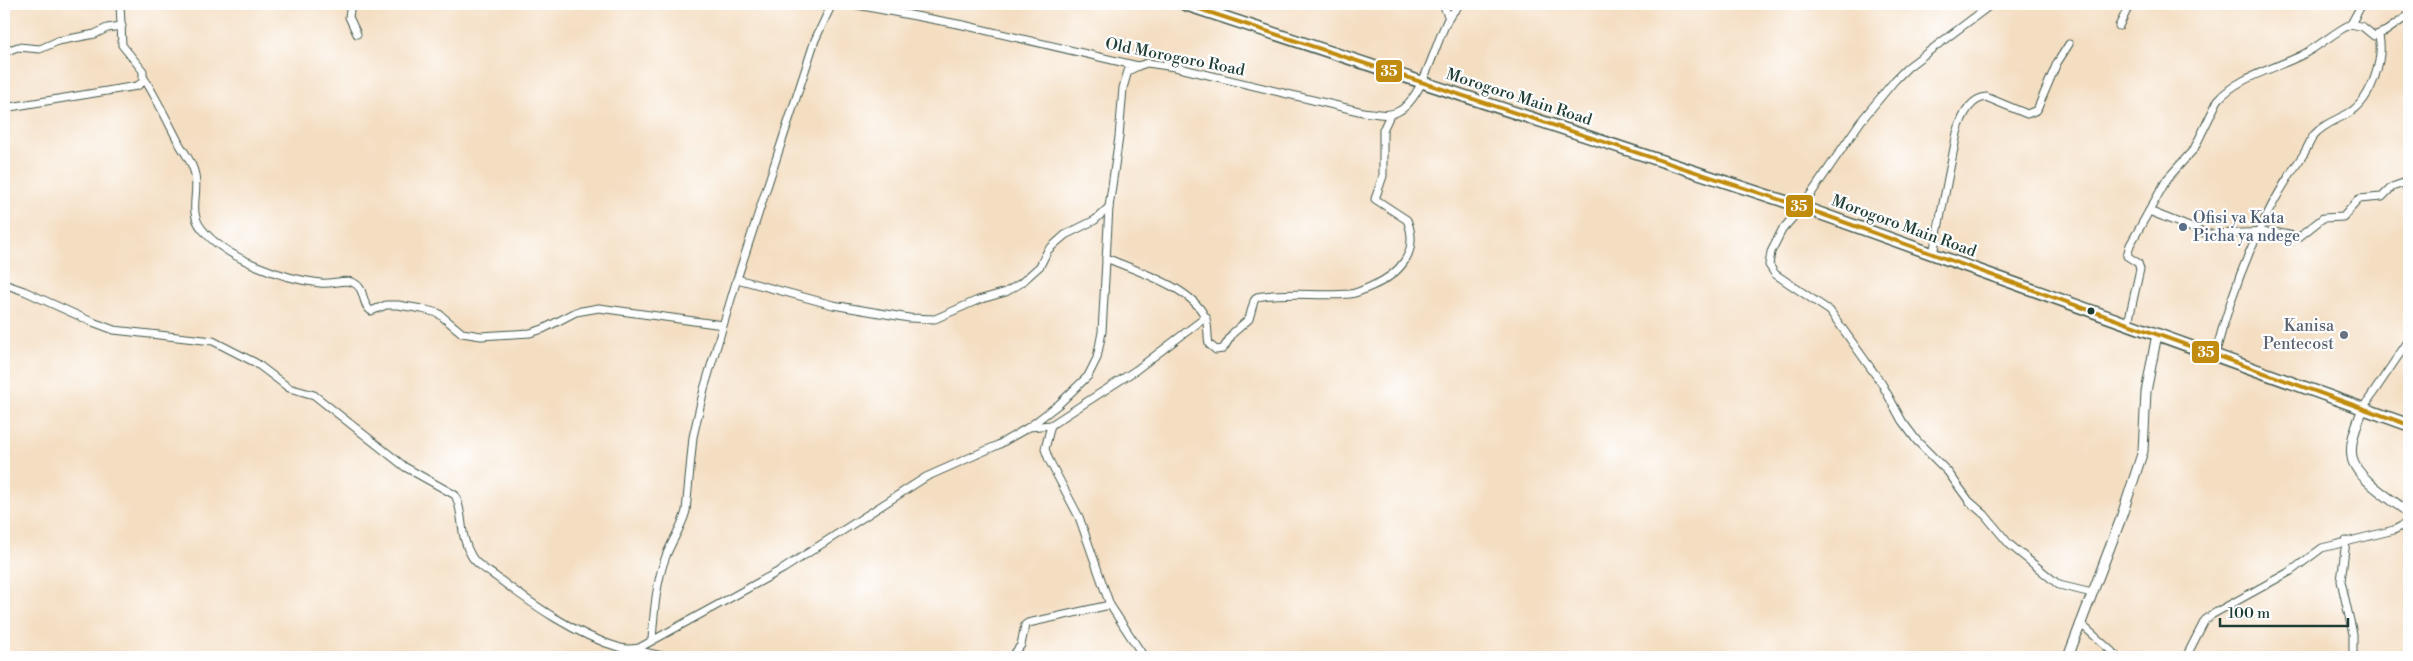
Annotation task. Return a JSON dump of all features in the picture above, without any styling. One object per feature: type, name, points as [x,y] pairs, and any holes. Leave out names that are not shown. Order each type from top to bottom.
[{"type":"highway","name":"Morogoro Main Road","points":[[1184,4],[1802,207],[2409,425]]},
{"type":"street","points":[[120,4],[122,46],[139,65],[144,78],[193,165],[196,183],[194,211],[202,230],[230,252],[283,277],[321,284],[351,282],[361,288],[366,305],[371,311],[386,306],[398,305],[422,309],[438,313],[462,334],[475,336],[530,333],[543,329],[576,312],[599,308],[723,325]]},
{"type":"street","points":[[350,4],[349,17],[357,34]]},
{"type":"street","points":[[652,640],[655,603],[666,557],[683,522],[686,511],[693,437],[723,325],[815,40],[832,4]]},
{"type":"street","name":"Old Morogoro Road","points":[[852,4],[962,25],[1138,66],[1147,63],[1175,67],[1363,112],[1390,115]]},
{"type":"street","points":[[1443,4],[1449,18]]},
{"type":"street","points":[[1106,258],[1179,291],[1197,305],[1206,317],[1209,344],[1213,349],[1219,350],[1249,319],[1254,300],[1257,297],[1357,292],[1386,280],[1405,263],[1410,253],[1412,240],[1407,220],[1375,199],[1383,176],[1383,130],[1390,115],[1398,112],[1408,104],[1422,82],[1449,18],[1460,4]]},
{"type":"street","points":[[1992,4],[1908,67],[1894,80],[1851,135],[1802,207],[1782,230],[1771,252],[1769,265],[1775,274],[1830,311],[1876,376],[1902,421],[1917,441],[1948,472],[1969,501],[1985,515],[2009,544],[2059,585],[2092,593]]},
{"type":"street","points":[[2119,26],[2130,4]]},
{"type":"street","points":[[2128,323],[2140,270],[2138,263],[2128,257],[2127,253],[2167,179],[2194,149],[2218,100],[2223,94],[2262,72],[2302,54],[2351,24],[2362,4]]},
{"type":"street","points":[[2351,24],[2363,27],[2371,36],[2379,36],[2409,15]]},
{"type":"street","points":[[4,52],[18,47],[40,49],[58,41],[95,34],[108,28],[122,26]]},
{"type":"street","points":[[2215,355],[2229,303],[2258,232],[2282,186],[2314,135],[2323,127],[2356,108],[2366,96],[2378,62],[2381,45],[2379,36]]},
{"type":"street","points":[[1933,254],[1956,133],[1962,117],[1971,105],[1981,97],[1986,97],[2027,114],[2036,110],[2047,89],[2052,72],[2069,44]]},
{"type":"street","points":[[636,653],[639,648],[652,640],[783,569],[926,477],[998,445],[1029,428],[1074,391],[1094,365],[1100,348],[1109,207],[1119,137],[1123,88],[1128,71],[1138,66]]},
{"type":"street","points":[[4,108],[137,86],[143,82],[144,78]]},
{"type":"street","points":[[2149,211],[2207,234],[2274,232],[2299,237],[2323,218],[2343,217],[2359,199],[2382,197],[2392,187],[2409,181]]},
{"type":"street","points":[[737,279],[832,305],[909,318],[935,319],[978,300],[1006,292],[1021,283],[1040,266],[1048,250],[1057,242],[1095,220],[1109,207]]},
{"type":"street","points":[[4,284],[24,291],[90,322],[114,330],[214,341],[256,363],[289,388],[314,395],[405,467],[455,495],[459,503],[460,523],[465,544],[473,559],[486,569],[561,621],[636,653],[666,657]]},
{"type":"street","points":[[1029,428],[1050,425],[1136,370],[1206,317]]},
{"type":"street","points":[[2068,657],[2128,497],[2143,451],[2146,392],[2157,334]]},
{"type":"street","points":[[2409,340],[2363,408],[2352,443],[2352,458],[2355,467],[2367,480],[2409,513]]},
{"type":"street","points":[[1050,425],[1046,449],[1049,460],[1079,517],[1110,605],[1144,657]]},
{"type":"street","points":[[2186,657],[2205,620],[2291,571],[2322,548],[2394,530],[2409,522]]},
{"type":"street","points":[[2346,541],[2341,582],[2353,634],[2353,657]]},
{"type":"street","points":[[1012,657],[1021,645],[1025,625],[1028,622],[1110,605]]},
{"type":"street","points":[[2080,623],[2118,657]]},
{"type":"transit line","name":"35","points":[[1184,4],[1802,207],[2409,425]]},
{"type":"place","name":"Ofisi ya Kata Picha ya ndege","points":[[2183,227]]},
{"type":"place","name":"Kanisa Pentecost","points":[[2344,335]]}]
